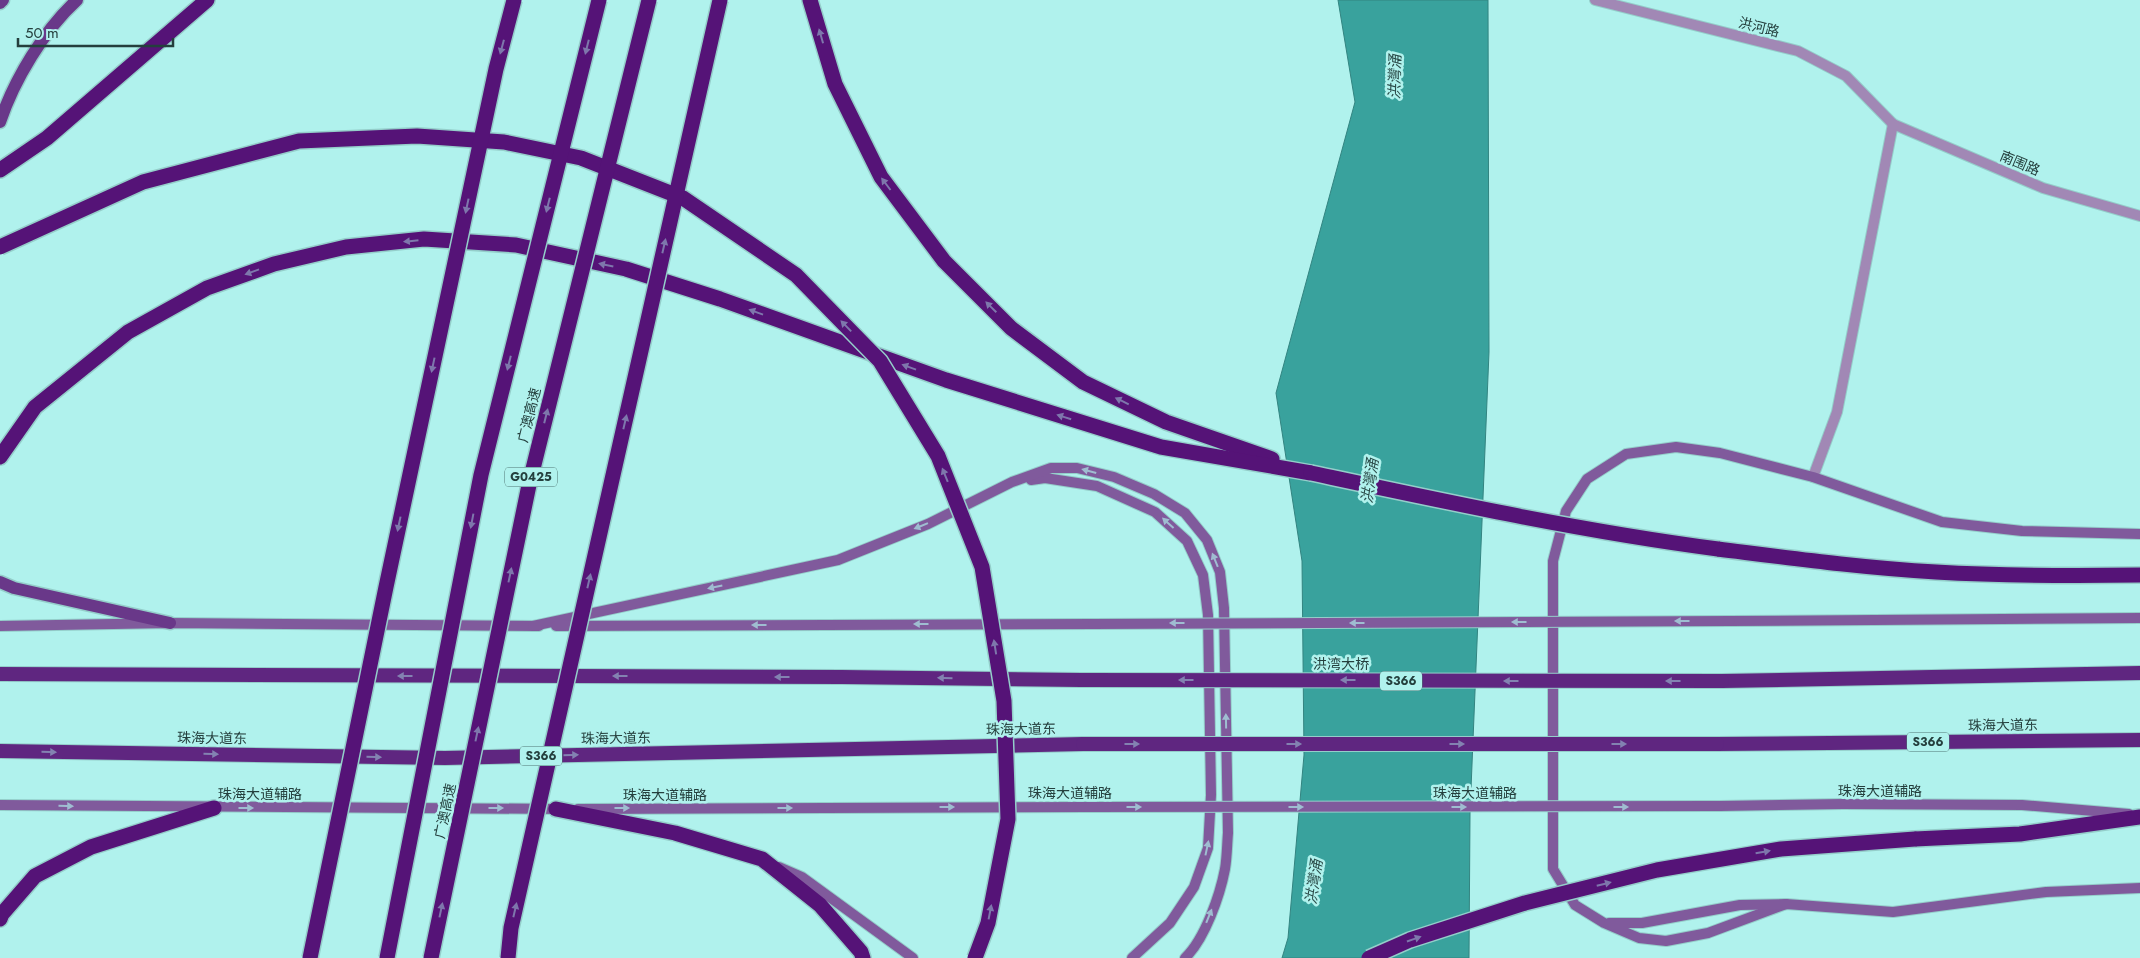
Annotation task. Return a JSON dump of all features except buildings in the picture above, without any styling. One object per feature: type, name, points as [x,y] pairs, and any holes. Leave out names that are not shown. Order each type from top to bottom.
[{"type":"highway","points":[[0,170],[54,131],[207,0]]},
{"type":"highway","points":[[310,958],[390,568],[496,69],[514,0]]},
{"type":"highway","points":[[387,958],[481,475],[599,0]]},
{"type":"highway","name":"广澳高速","points":[[431,958],[529,485],[649,0]]},
{"type":"highway","points":[[508,958],[510,928],[720,0]]},
{"type":"highway","points":[[810,0],[834,84],[881,177],[944,261],[1011,328],[1083,382],[1166,422],[1312,472]]},
{"type":"highway","points":[[0,247],[152,179],[299,140],[417,136],[504,142],[581,158],[683,198],[796,274],[880,361],[938,456],[982,567],[1004,701],[1008,819],[988,923],[975,958]]},
{"type":"highway","points":[[0,457],[35,408],[128,332],[207,288],[274,264],[337,249],[424,239],[516,245],[626,269],[720,299],[946,380],[1161,447],[1312,472],[1530,520],[1628,537],[1818,562],[1935,572],[2052,577],[2140,575]]},
{"type":"highway","name":"洪湾大桥","points":[[0,674],[832,677],[1081,680],[1722,681],[2140,672]]},
{"type":"highway","name":"珠海大道东","points":[[0,751],[445,758],[1083,744],[1716,744],[2140,740]]},
{"type":"highway","points":[[0,919],[2,914],[35,876],[91,847],[214,808]]},
{"type":"highway","points":[[556,809],[675,833],[762,859],[820,905],[863,958]]},
{"type":"highway","points":[[1369,958],[1410,940],[1525,903],[1658,870],[1781,849],[1915,839],[2020,834],[2140,816]]},
{"type":"main road","points":[[0,3],[3,0]]},
{"type":"main road","points":[[0,122],[26,64],[72,4]]},
{"type":"main road","points":[[1786,904],[1708,934],[1666,941],[1639,938],[1604,923],[1574,905],[1553,869],[1553,561],[1566,511],[1587,479],[1626,454],[1676,447],[1720,453],[1813,477],[1942,522],[2022,531],[2140,534]]},
{"type":"main road","points":[[533,626],[838,560],[928,524],[1012,482],[1051,468],[1077,468],[1114,477],[1154,494],[1185,513],[1207,540],[1220,572],[1224,608],[1228,834],[1225,869],[1205,928],[1185,958]]},
{"type":"main road","points":[[1012,482],[1045,478],[1097,486],[1155,512],[1187,541],[1203,575],[1208,615],[1211,794],[1208,848],[1194,887],[1170,923],[1132,958]]},
{"type":"main road","points":[[0,582],[14,588],[170,623]]},
{"type":"main road","points":[[0,626],[170,623],[533,626],[2140,618]]},
{"type":"main road","name":"珠海大道辅路","points":[[0,805],[556,809],[1720,806],[1843,804],[2022,806],[2140,816]]},
{"type":"main road","points":[[762,859],[802,877],[913,958]]},
{"type":"main road","points":[[1604,923],[1642,923],[1740,905],[1786,904],[1893,912],[2046,892],[2140,888]]},
{"type":"street","name":"洪河路","points":[[1595,0],[1798,51],[1846,76],[1893,124]]},
{"type":"street","name":"南围路","points":[[1893,124],[2043,188],[2140,216]]},
{"type":"street","points":[[1813,477],[1837,412],[1893,124]]},
{"type":"water","name":"洪灣涌","points":[[1338,0],[1488,0],[1489,352],[1470,813],[1469,958],[1282,958],[1288,938],[1304,755],[1302,561],[1276,393],[1355,102]]}]
